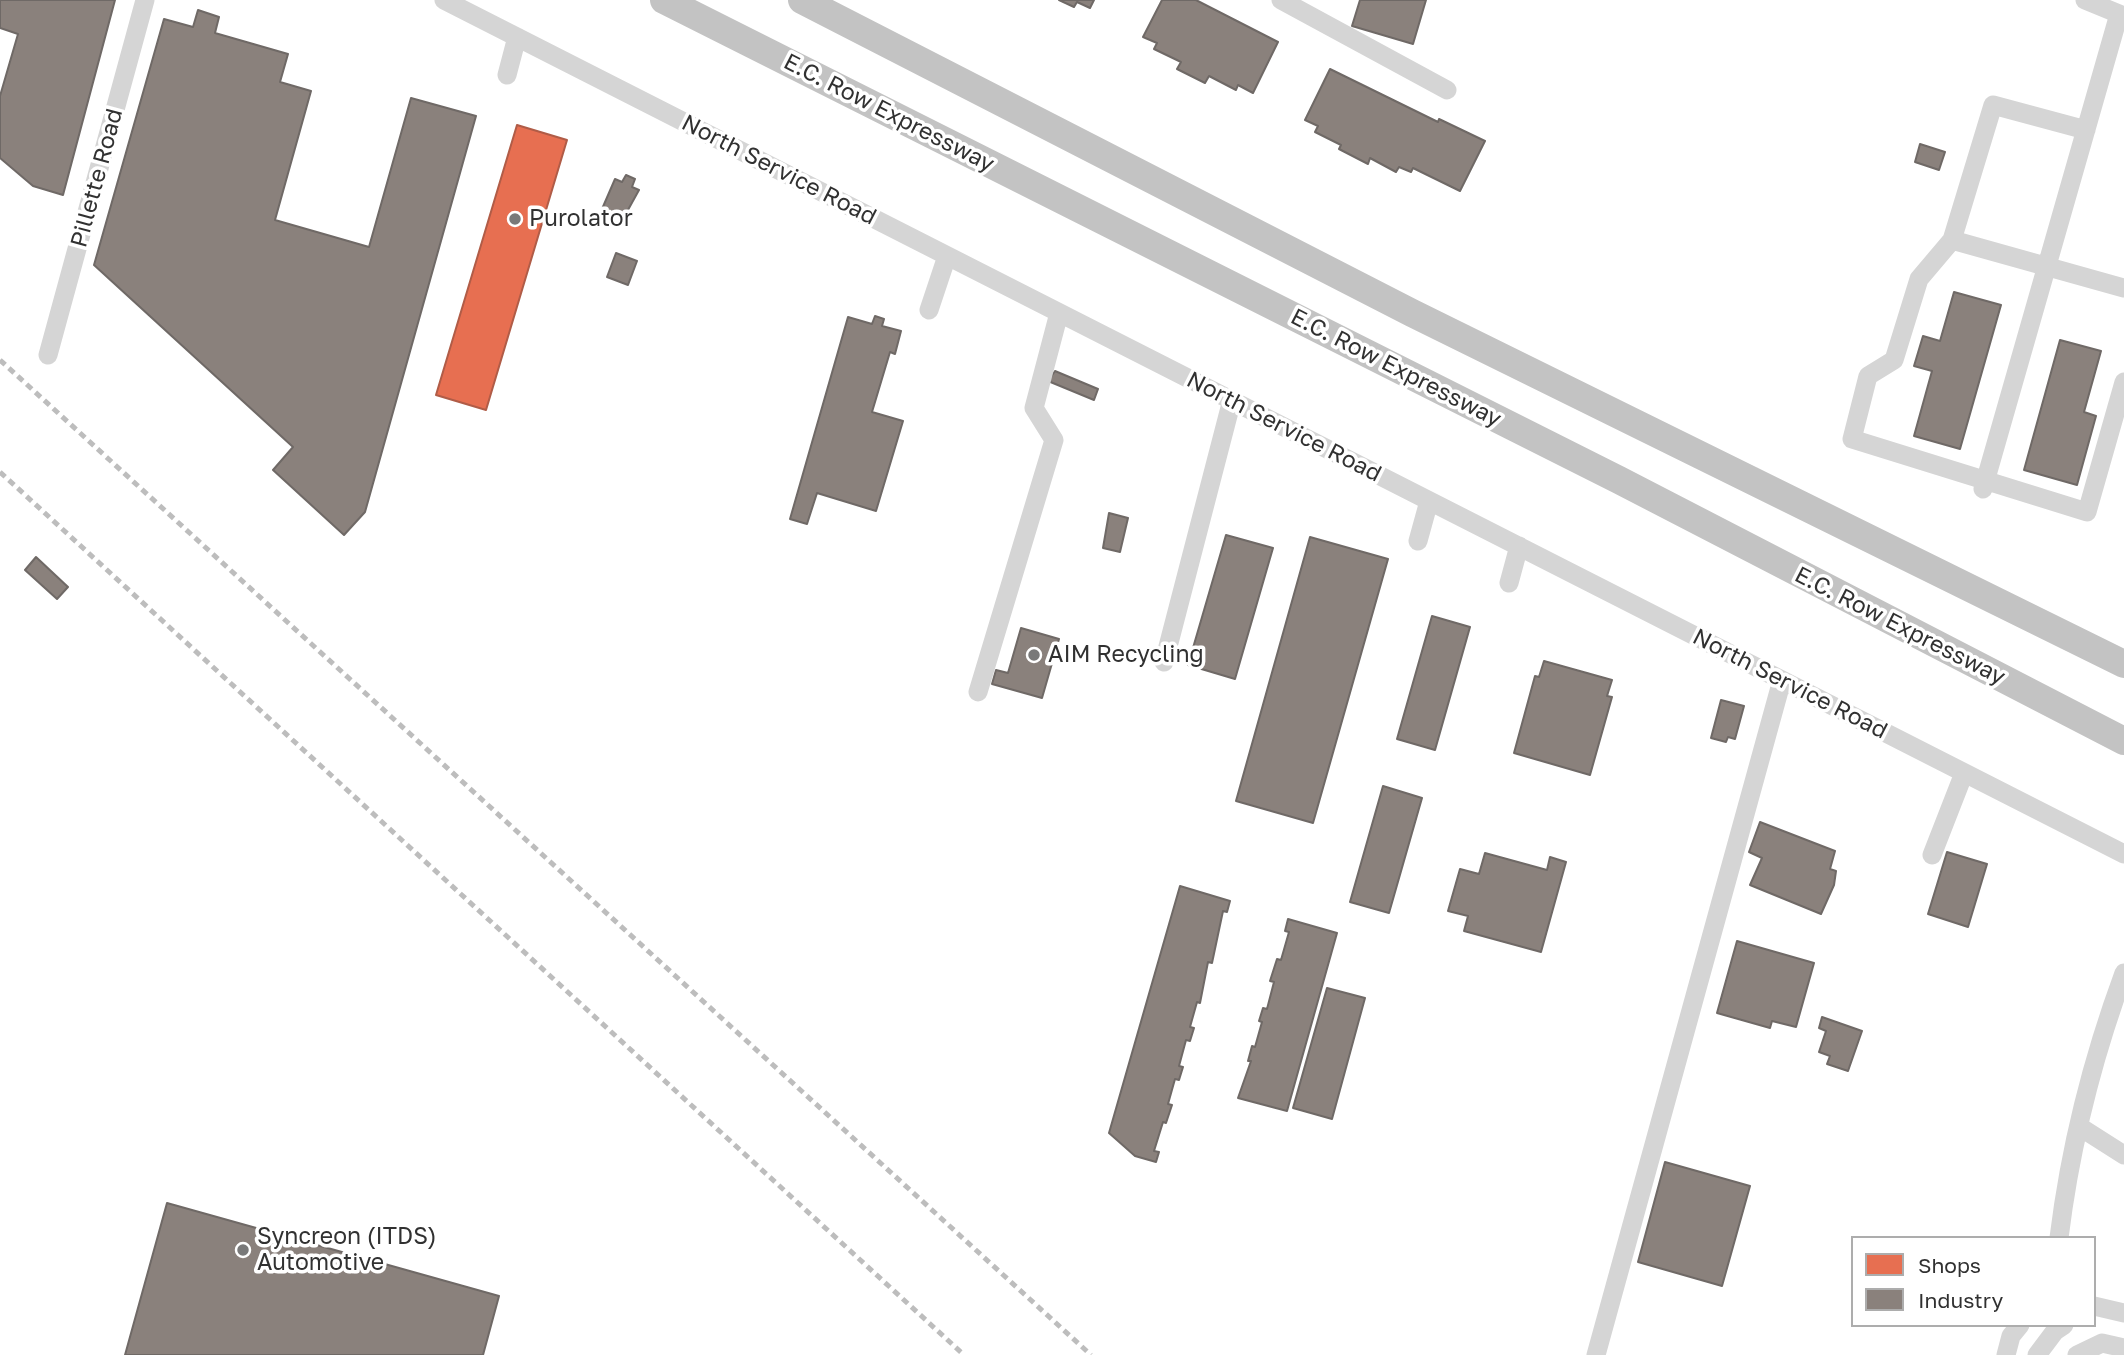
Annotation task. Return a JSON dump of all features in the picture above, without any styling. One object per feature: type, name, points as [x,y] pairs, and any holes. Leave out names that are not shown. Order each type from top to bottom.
[{"type":"highway","name":"E.C. Row Expressway","points":[[664,0],[1619,480],[2124,741]]},
{"type":"highway","points":[[802,0],[1412,313],[2124,664]]},
{"type":"street","name":"Pillette Road","points":[[48,355],[145,0]]},
{"type":"street","name":"North Service Road","points":[[444,0],[2124,854]]},
{"type":"street","points":[[1281,0],[1447,90]]},
{"type":"street","points":[[1984,485],[2085,130],[2121,15],[2085,0]]},
{"type":"street","points":[[507,75],[517,37]]},
{"type":"street","points":[[2085,130],[1993,105],[1952,240],[1919,279],[1894,360],[1868,376],[1853,439],[1984,485],[2087,512],[2124,382]]},
{"type":"street","points":[[1952,240],[2124,288]]},
{"type":"street","points":[[929,310],[947,256]]},
{"type":"street","points":[[978,692],[1054,440],[1034,408],[1059,313]]},
{"type":"street","points":[[1164,662],[1232,400]]},
{"type":"street","points":[[1418,541],[1429,501]]},
{"type":"street","points":[[1508,583],[1519,546]]},
{"type":"street","points":[[1596,1355],[1782,680]]},
{"type":"street","points":[[1932,855],[1964,773]]},
{"type":"street","points":[[2059,1236],[2066,1185],[2105,1023],[2124,973]]},
{"type":"street","points":[[2080,1127],[2124,1156]]},
{"type":"street","points":[[2096,1306],[2124,1313]]},
{"type":"street","points":[[2006,1355],[2011,1336],[2018,1327]]},
{"type":"street","points":[[2037,1355],[2061,1327]]},
{"type":"street","points":[[2077,1355],[2102,1343],[2124,1348]]},
{"type":"building: Shops","points":[[517,125],[567,140],[486,410],[436,395]]},
{"type":"building: Industry","points":[[0,0],[115,0],[63,195],[33,186],[0,158],[0,96],[18,34],[0,28]]},
{"type":"building: Industry","points":[[1059,0],[1094,0],[1090,8],[1077,2],[1074,7]]},
{"type":"building: Industry","points":[[1162,0],[1196,0],[1278,42],[1253,93],[1238,85],[1236,90],[1209,76],[1205,83],[1177,69],[1181,62],[1154,49],[1157,43],[1143,37]]},
{"type":"building: Industry","points":[[1360,0],[1426,0],[1413,44],[1352,26]]},
{"type":"building: Industry","points":[[198,10],[219,17],[215,33],[288,54],[280,82],[311,91],[275,220],[369,247],[411,98],[476,116],[365,512],[344,535],[273,470],[293,447],[94,265],[164,19],[193,27]]},
{"type":"building: Industry","points":[[1330,69],[1438,122],[1439,119],[1485,141],[1460,191],[1413,168],[1411,172],[1399,167],[1396,172],[1370,158],[1368,164],[1339,149],[1341,145],[1315,132],[1318,126],[1305,120]]},
{"type":"building: Industry","points":[[1920,144],[1945,152],[1939,170],[1915,162]]},
{"type":"building: Industry","points":[[626,175],[635,179],[632,187],[639,190],[623,219],[602,209],[615,179],[622,182]]},
{"type":"building: Industry","points":[[616,253],[637,261],[628,285],[607,277]]},
{"type":"building: Industry","points":[[1954,292],[2001,305],[1960,449],[1914,436],[1932,371],[1914,366],[1923,336],[1940,341]]},
{"type":"building: Industry","points":[[875,316],[884,319],[882,326],[901,331],[895,354],[890,352],[872,412],[903,421],[876,511],[817,493],[807,524],[790,519],[848,317],[872,324]]},
{"type":"building: Industry","points":[[2060,340],[2101,351],[2084,412],[2096,416],[2077,485],[2024,470]]},
{"type":"building: Industry","points":[[1055,371],[1098,389],[1094,400],[1048,381]]},
{"type":"building: Industry","points":[[1109,513],[1128,518],[1120,552],[1103,548]]},
{"type":"building: Industry","points":[[1226,535],[1273,548],[1235,679],[1188,665]]},
{"type":"building: Industry","points":[[1310,537],[1388,559],[1313,823],[1236,801]]},
{"type":"building: Industry","points":[[36,557],[68,587],[57,599],[25,570]]},
{"type":"building: Industry","points":[[1432,616],[1470,627],[1435,750],[1397,739]]},
{"type":"building: Industry","name":"AIM Recycling","points":[[1021,628],[1059,639],[1042,698],[992,684],[996,670],[1008,673]]},
{"type":"building: Industry","points":[[1544,661],[1612,680],[1607,696],[1612,697],[1590,775],[1514,753],[1535,676],[1539,677]]},
{"type":"building: Industry","points":[[1721,700],[1744,706],[1735,739],[1728,737],[1726,742],[1711,738]]},
{"type":"building: Industry","points":[[1383,786],[1422,798],[1389,913],[1350,902]]},
{"type":"building: Industry","points":[[1760,822],[1835,851],[1830,869],[1836,871],[1834,885],[1821,914],[1750,885],[1762,858],[1749,852]]},
{"type":"building: Industry","points":[[1947,852],[1987,864],[1968,927],[1928,914]]},
{"type":"building: Industry","points":[[1485,853],[1547,870],[1550,857],[1566,862],[1541,952],[1464,931],[1468,916],[1448,911],[1460,869],[1479,874]]},
{"type":"building: Industry","points":[[1180,886],[1230,901],[1227,912],[1223,911],[1212,963],[1208,962],[1200,1003],[1197,1002],[1190,1027],[1194,1028],[1190,1041],[1186,1040],[1179,1066],[1183,1067],[1179,1080],[1175,1079],[1168,1104],[1172,1105],[1166,1123],[1163,1122],[1154,1151],[1159,1152],[1156,1162],[1135,1156],[1109,1133]]},
{"type":"building: Industry","points":[[1288,919],[1337,933],[1287,1111],[1238,1098],[1251,1061],[1248,1061],[1252,1046],[1255,1047],[1262,1022],[1259,1021],[1263,1008],[1267,1009],[1274,982],[1270,981],[1277,959],[1281,960],[1289,932],[1285,931]]},
{"type":"building: Industry","points":[[1737,941],[1814,963],[1796,1027],[1772,1021],[1770,1028],[1717,1013]]},
{"type":"building: Industry","points":[[1327,988],[1365,998],[1332,1119],[1293,1108]]},
{"type":"building: Industry","points":[[1822,1017],[1862,1031],[1848,1071],[1827,1064],[1830,1056],[1819,1052],[1826,1031],[1819,1028]]},
{"type":"building: Industry","points":[[1665,1162],[1750,1186],[1722,1286],[1638,1262]]},
{"type":"building: Industry","name":"Syncreon (ITDS) Automotive","points":[[167,1203],[499,1296],[483,1355],[125,1355]]},
{"type":"railway","points":[[0,360],[1091,1355]]},
{"type":"railway","points":[[0,472],[964,1355]]},
{"type":"place","name":"Purolator","points":[[515,219]]},
{"type":"place","name":"AIM Recycling","points":[[1034,655]]},
{"type":"place","name":"Syncreon (ITDS) Automotive","points":[[243,1250]]}]
